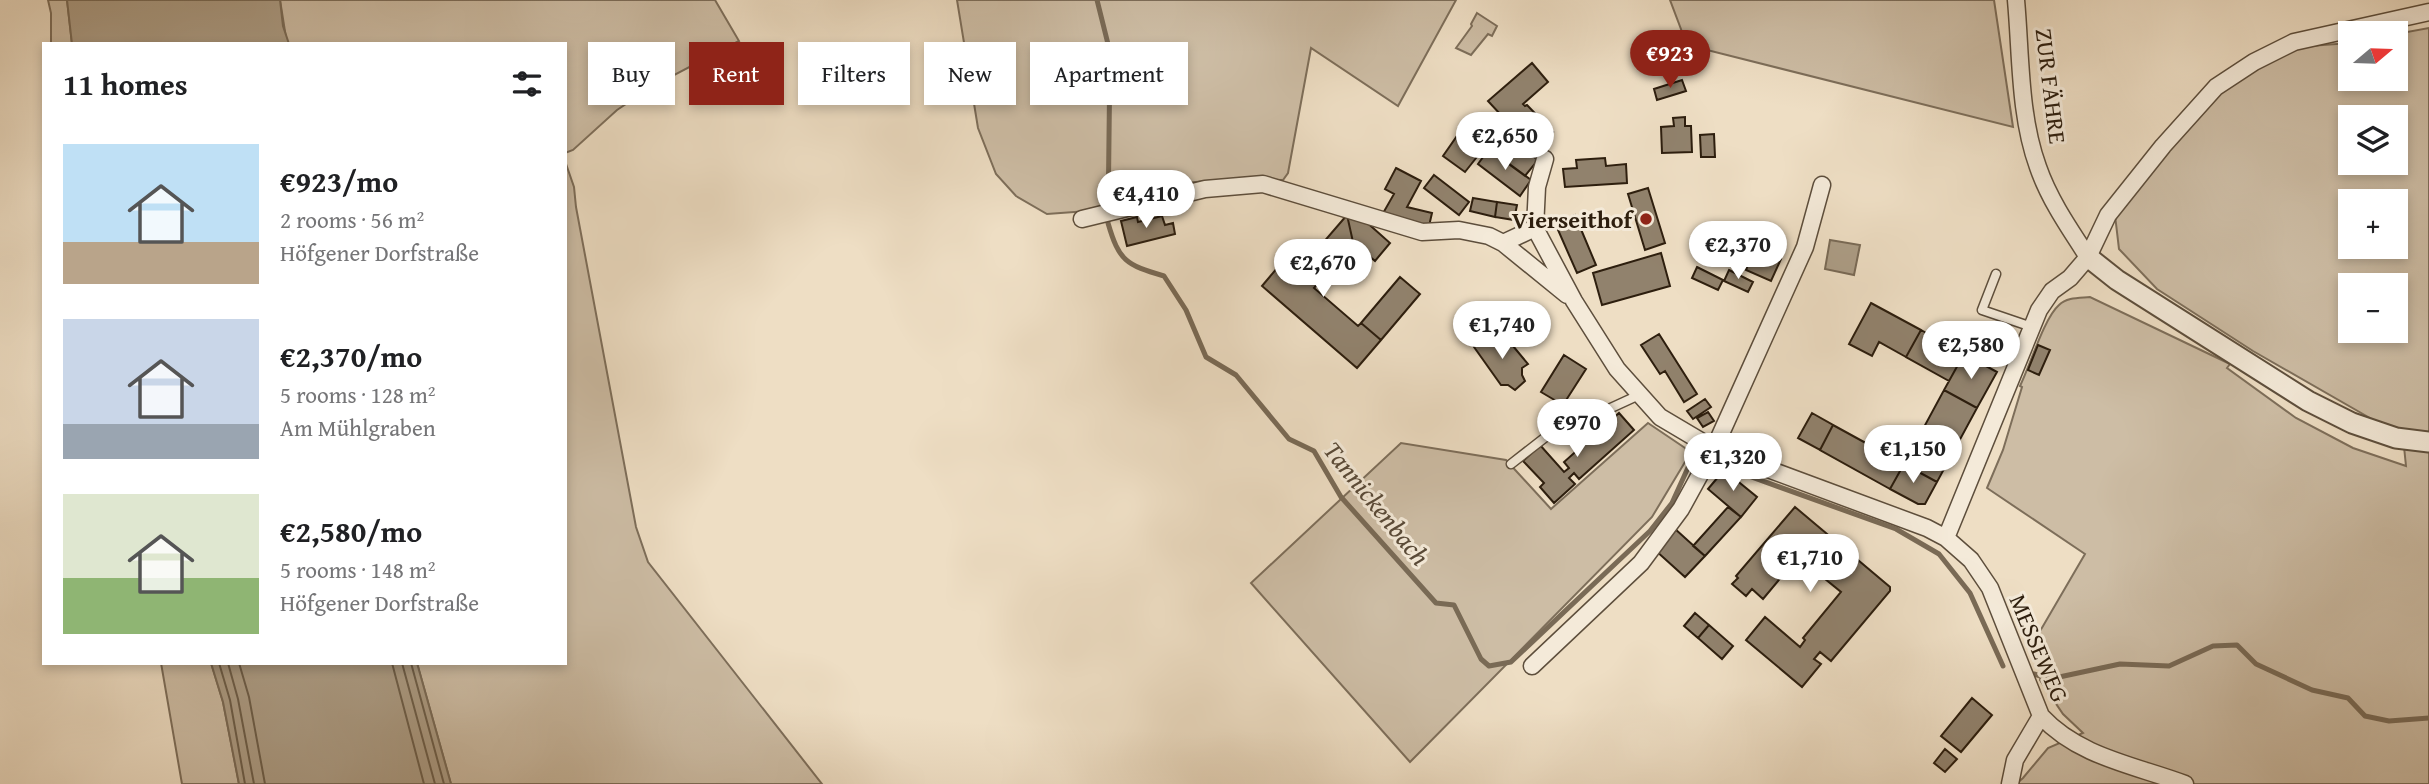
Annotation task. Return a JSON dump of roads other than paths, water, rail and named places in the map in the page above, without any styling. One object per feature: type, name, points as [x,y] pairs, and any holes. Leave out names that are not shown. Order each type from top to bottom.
[{"type":"street","name":"ZUR FÄHRE","points":[[2016,0],[2028,128],[2038,167],[2061,216],[2088,257],[2117,280],[2308,401],[2352,423],[2396,439],[2429,442]]},
{"type":"street","points":[[1946,538],[2039,310],[2052,291],[2070,278],[2088,257],[2108,215],[2163,146],[2217,87],[2254,62],[2294,42],[2429,12]]},
{"type":"street","points":[[1545,159],[1537,187],[1535,228],[1574,301]]},
{"type":"street","points":[[1082,219],[1205,189],[1263,184],[1422,232],[1460,230],[1489,236],[1503,243],[1574,301]]},
{"type":"street","points":[[1532,666],[1642,563],[1681,509],[1714,449],[1805,247],[1822,185]]},
{"type":"street","points":[[1503,243],[1535,228]]},
{"type":"street","name":"MESSEWEG","points":[[1574,301],[1617,369],[1660,417],[1714,449],[1927,528],[1946,538],[1971,560],[1990,588],[2041,716],[2054,730],[2078,747],[2185,784]]},
{"type":"street","points":[[2010,784],[2015,760],[2041,716]]},
{"type":"lane","points":[[1996,274],[1982,310],[2032,327]]},
{"type":"lane","points":[[1511,464],[1570,418],[1587,419],[1639,395]]},
{"type":"lane","points":[[1575,441],[1587,419]]},
{"type":"water","points":[[67,0],[280,0],[283,26],[288,42],[72,42]]},
{"type":"water","points":[[1830,240],[1860,245],[1854,275],[1825,269]]},
{"type":"water","points":[[212,665],[418,665],[451,784],[239,784],[223,702]]},
{"type":"waterway","name":"Tannickenbach","points":[[1097,0],[1110,52],[1108,223],[1116,246],[1132,264],[1164,276],[1186,310],[1206,357],[1236,375],[1289,439],[1314,451],[1341,497],[1436,603],[1454,605],[1481,659],[1489,666],[1511,662],[1650,531],[1672,503],[1691,461]]},
{"type":"waterway","name":"Tannickenbach","points":[[1746,475],[1896,529],[1939,554],[1970,593],[2003,666]]},
{"type":"waterway","name":"Tannickenbach","points":[[2034,674],[2050,679],[2120,664],[2169,666],[2213,646],[2237,645],[2256,664],[2312,690],[2348,698],[2365,716],[2389,721],[2429,718]]},
{"type":"place","name":"Vierseithof","points":[[1646,219]]}]
